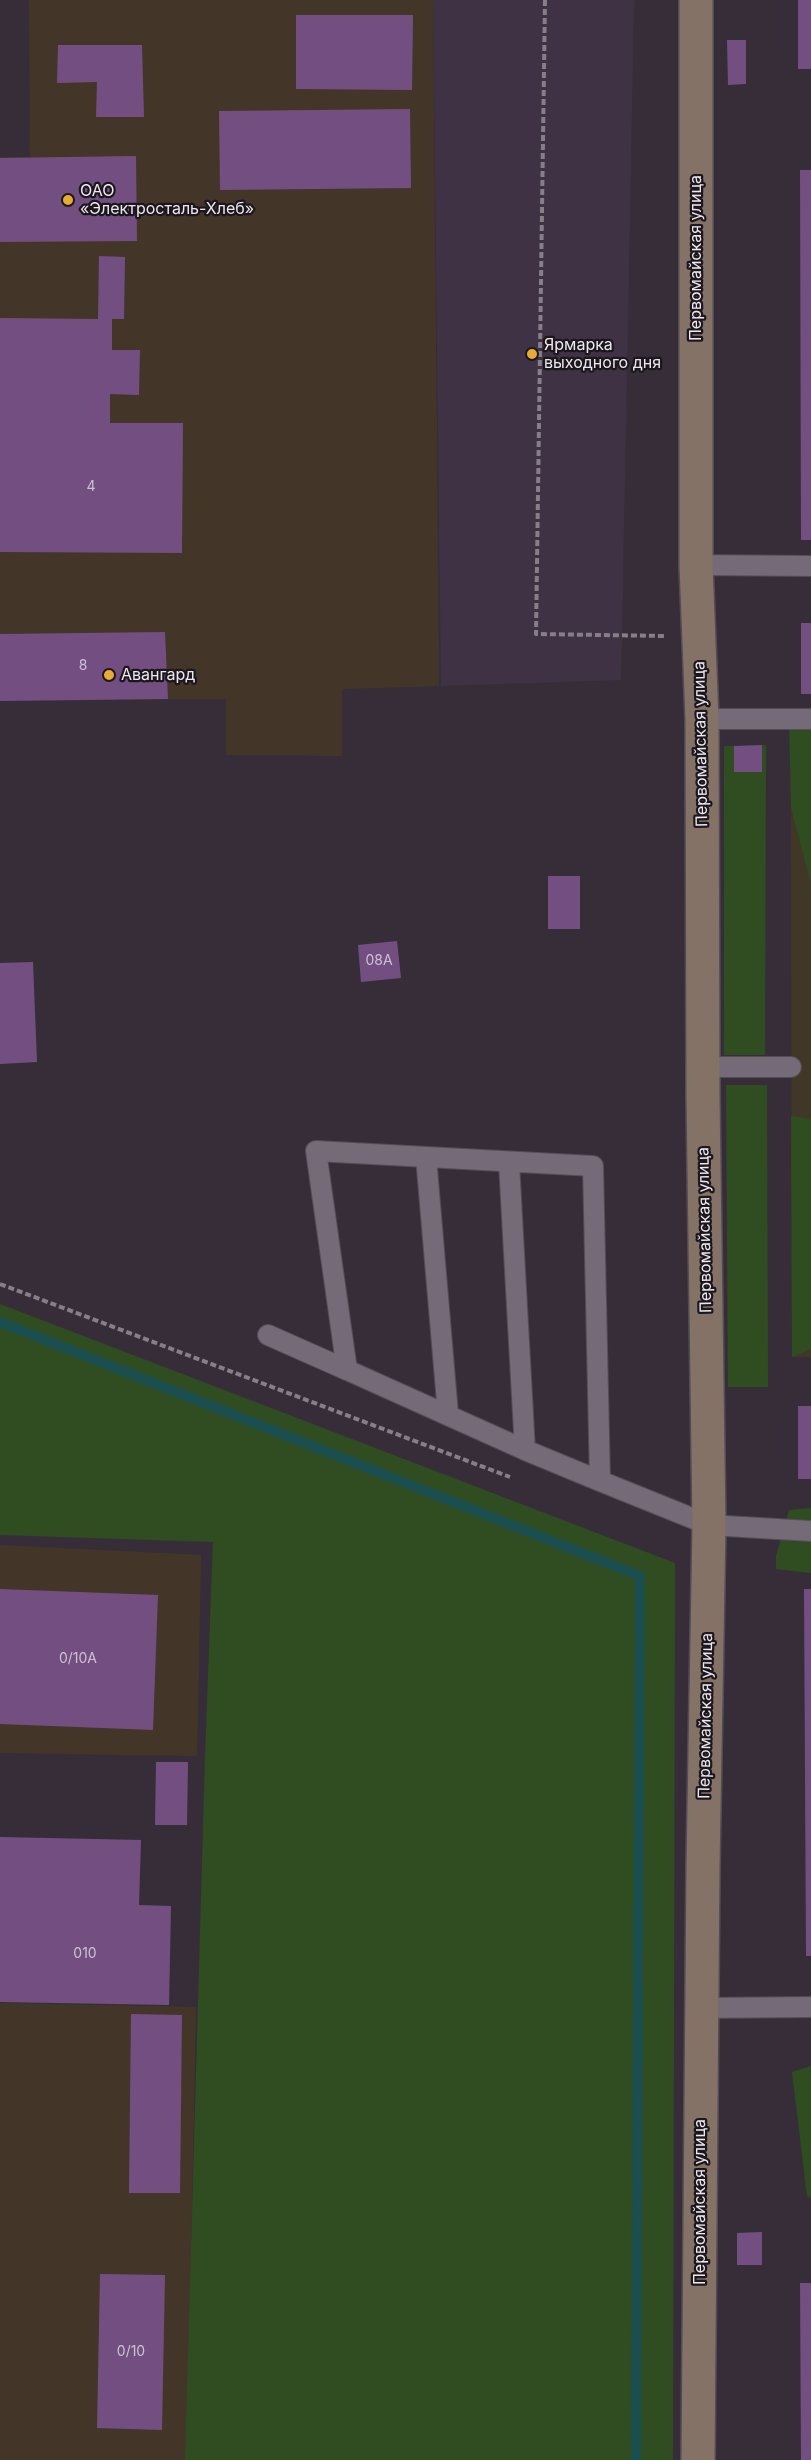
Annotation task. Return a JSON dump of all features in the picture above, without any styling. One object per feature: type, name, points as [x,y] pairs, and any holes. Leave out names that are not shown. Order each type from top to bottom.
[{"type":"street","name":"Первомайская улица","points":[[696,0],[696,565],[702,719],[702,1067],[709,1525],[698,2460]]},
{"type":"lane","points":[[696,565],[811,566]]},
{"type":"lane","points":[[702,719],[811,719]]},
{"type":"lane","points":[[702,1067],[791,1067]]},
{"type":"lane","points":[[347,1370],[316,1151],[593,1166],[600,1481]]},
{"type":"lane","points":[[426,1157],[448,1414]]},
{"type":"lane","points":[[509,1163],[525,1450]]},
{"type":"lane","points":[[268,1335],[525,1450],[709,1525],[811,1531]]},
{"type":"lane","points":[[702,2008],[811,2007]]},
{"type":"path","points":[[545,0],[536,634],[699,637]]},
{"type":"path","points":[[0,1284],[515,1480]]},
{"type":"shaded area","name":"ОАО «Электросталь-Хлеб»","points":[[29,0],[433,0],[439,686],[342,689],[342,756],[226,755],[226,699],[0,700],[0,157],[30,157]]},
{"type":"shaded area","name":"Ярмарка выходного дня","points":[[433,0],[634,0],[621,680],[441,686]]},
{"type":"shaded area","points":[[791,777],[811,777],[811,1357],[792,1357]]},
{"type":"shaded area","points":[[0,1545],[201,1555],[197,1756],[0,1753]]},
{"type":"shaded area","points":[[0,2003],[196,2007],[187,2460],[0,2460]]},
{"type":"green space","points":[[789,719],[811,719],[811,884],[791,808]]},
{"type":"green space","points":[[762,745],[766,745],[765,1055],[724,1055],[724,746],[734,746],[735,772],[762,772]]},
{"type":"green space","points":[[726,1085],[767,1085],[768,1387],[728,1387]]},
{"type":"green space","points":[[791,1116],[811,1119],[811,1349],[792,1357]]},
{"type":"green space","points":[[0,1304],[675,1563],[673,2460],[185,2460],[213,1542],[0,1535]]},
{"type":"green space","points":[[811,1508],[811,1573],[776,1569],[776,1556],[789,1510]]},
{"type":"green space","points":[[811,2066],[811,2198],[807,2196],[792,2072]]},
{"type":"building","points":[[798,0],[811,0],[811,69],[798,69]]},
{"type":"building","points":[[296,15],[413,15],[412,90],[296,89]]},
{"type":"building","points":[[727,40],[746,40],[746,84],[728,85]]},
{"type":"building","points":[[58,45],[142,45],[144,117],[96,117],[97,82],[57,83]]},
{"type":"building","points":[[410,109],[411,188],[220,190],[219,111]]},
{"type":"building","name":"ОАО «Электросталь-Хлеб»","points":[[136,156],[137,241],[0,242],[0,158]]},
{"type":"building","points":[[800,170],[811,170],[811,540],[801,540]]},
{"type":"building","points":[[99,256],[125,257],[124,319],[112,319],[112,350],[140,350],[139,395],[110,394],[110,423],[183,423],[182,553],[0,552],[0,318],[98,319]]},
{"type":"building","points":[[801,623],[811,623],[811,694],[801,694]]},
{"type":"building","points":[[165,632],[168,699],[0,701],[0,634]]},
{"type":"building","points":[[762,745],[762,772],[734,772],[734,746]]},
{"type":"building","points":[[548,876],[580,876],[580,929],[548,929]]},
{"type":"building","points":[[397,941],[401,978],[361,982],[358,945]]},
{"type":"building","points":[[33,962],[37,1062],[0,1064],[0,963]]},
{"type":"building","points":[[798,1406],[811,1406],[811,1479],[798,1479]]},
{"type":"building","points":[[0,1589],[158,1595],[153,1730],[0,1724]]},
{"type":"building","points":[[804,1589],[811,1589],[811,1956],[806,1956]]},
{"type":"building","points":[[156,1762],[188,1762],[187,1825],[155,1825]]},
{"type":"building","points":[[0,1837],[141,1840],[139,1905],[171,1906],[169,2005],[0,2002]]},
{"type":"building","points":[[131,2014],[182,2015],[180,2193],[129,2193]]},
{"type":"building","points":[[762,2232],[762,2265],[737,2265],[737,2233]]},
{"type":"building","points":[[100,2274],[165,2275],[162,2430],[97,2428]]},
{"type":"building","points":[[800,2283],[811,2283],[811,2460],[801,2460]]},
{"type":"waterway","points":[[0,1322],[640,1576],[636,2460]]},
{"type":"place","name":"ОАО «Электросталь-Хлеб»","points":[[68,200]]},
{"type":"place","name":"Ярмарка выходного дня","points":[[532,354]]},
{"type":"place","name":"Авангард","points":[[109,675]]}]
